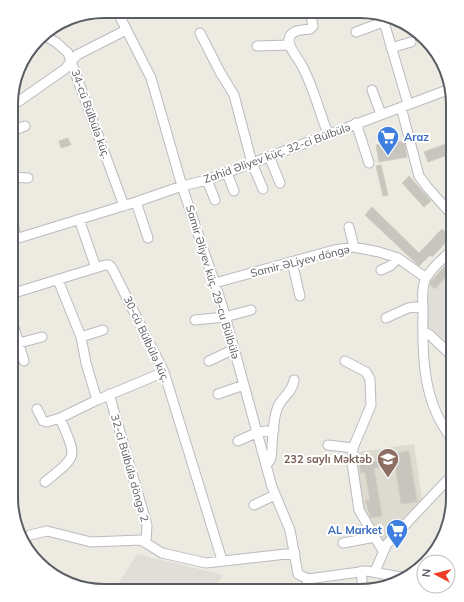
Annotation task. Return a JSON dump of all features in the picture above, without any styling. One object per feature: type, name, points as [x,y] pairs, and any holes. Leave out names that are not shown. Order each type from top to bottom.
[{"type":"street","name":"Samir Əliyev küç. 29-cu Bülbülə","points":[[120,18],[152,78],[182,186],[215,283],[275,495],[288,524],[298,574],[308,579]]},
{"type":"street","points":[[311,18],[313,26],[310,29],[297,30],[292,33],[289,38],[290,45],[305,72],[328,134]]},
{"type":"street","points":[[356,32],[379,20]]},
{"type":"street","points":[[383,21],[391,48],[419,176],[446,208]]},
{"type":"street","points":[[18,102],[66,69],[84,51],[126,30]]},
{"type":"street","points":[[200,33],[220,72],[234,95],[252,163],[263,189]]},
{"type":"street","name":"34-cü Bülbülə küç.","points":[[48,38],[65,49],[72,62],[124,206]]},
{"type":"street","points":[[391,48],[412,42]]},
{"type":"street","points":[[257,46],[290,45]]},
{"type":"street","points":[[372,90],[381,114]]},
{"type":"street","name":"Zahid Əliyev küç. 32-ci Bülbülə","points":[[18,238],[124,206],[182,186],[207,180],[445,91]]},
{"type":"street","points":[[356,123],[368,163]]},
{"type":"street","points":[[18,129],[25,126]]},
{"type":"street","points":[[269,156],[280,183]]},
{"type":"street","points":[[227,173],[234,191]]},
{"type":"street","points":[[18,178],[28,178]]},
{"type":"street","points":[[207,180],[214,200]]},
{"type":"street","points":[[136,202],[148,238]]},
{"type":"street","points":[[79,219],[96,268]]},
{"type":"street","points":[[349,227],[354,247]]},
{"type":"street","name":"Samir ƏLiyev döngə","points":[[215,283],[334,250],[354,247],[379,252],[398,258],[426,278]]},
{"type":"street","points":[[446,257],[426,278],[423,306],[423,332],[427,388],[434,410],[446,424]]},
{"type":"street","points":[[381,270],[390,266],[398,258]]},
{"type":"street","points":[[292,262],[300,296]]},
{"type":"street","name":"30-cü Bülbülə küç.","points":[[18,292],[105,265],[109,265],[112,268],[164,372],[222,560]]},
{"type":"street","points":[[58,280],[81,337],[86,363],[97,400]]},
{"type":"street","points":[[386,318],[408,308],[423,306]]},
{"type":"street","points":[[195,320],[225,317],[251,310]]},
{"type":"street","points":[[81,337],[103,330]]},
{"type":"street","points":[[423,332],[430,335],[446,350]]},
{"type":"street","points":[[19,343],[42,337]]},
{"type":"street","points":[[18,340],[24,361]]},
{"type":"street","points":[[209,361],[234,349]]},
{"type":"street","points":[[345,361],[366,372],[370,379],[371,405],[353,448],[352,463],[359,510],[383,551]]},
{"type":"street","points":[[37,409],[43,421],[47,422],[60,418],[109,394],[164,372]]},
{"type":"street","points":[[266,462],[269,462],[271,458],[277,409],[293,387],[294,380]]},
{"type":"street","points":[[218,394],[244,385]]},
{"type":"street","name":"32-ci Bülbülə döngə 2","points":[[109,394],[146,525],[146,542]]},
{"type":"street","points":[[45,482],[70,461],[72,455],[72,448],[60,418]]},
{"type":"street","points":[[238,441],[258,432],[274,430]]},
{"type":"street","points":[[328,445],[353,448]]},
{"type":"street","points":[[375,571],[383,551],[446,482]]},
{"type":"street","points":[[254,505],[275,495]]},
{"type":"street","points":[[27,537],[47,531],[91,542],[112,543],[135,540],[146,542],[162,553],[206,563],[222,560],[281,556],[295,553]]},
{"type":"street","points":[[343,543],[375,537]]},
{"type":"street","points":[[361,571],[362,584]]},
{"type":"street","points":[[307,584],[308,579],[361,571],[375,571],[396,576]]},
{"type":"shaded area","points":[[446,277],[446,347],[427,328],[429,283],[435,289]]},
{"type":"shaded area","name":"232 saylı Məktəb","points":[[414,444],[422,500],[382,544],[363,512],[355,458],[358,452]]},
{"type":"shaded area","points":[[137,554],[224,575],[216,584],[118,584]]},
{"type":"building","points":[[68,138],[71,145],[61,148],[59,141]]},
{"type":"building","points":[[404,141],[407,157],[379,162],[376,145]]},
{"type":"building","points":[[446,144],[446,156],[428,162],[424,152]]},
{"type":"building","points":[[381,165],[388,195],[383,196],[376,166]]},
{"type":"building","points":[[409,176],[431,201],[424,207],[402,183]]},
{"type":"building","points":[[372,207],[419,253],[442,229],[446,233],[446,242],[432,257],[430,255],[419,266],[365,215]]},
{"type":"building","points":[[446,265],[446,277],[435,289],[430,285],[431,281]]},
{"type":"building","points":[[409,451],[417,502],[401,504],[395,465],[374,468],[382,516],[371,518],[365,500],[370,500],[365,472],[361,473],[359,464],[376,461],[376,456]]},
{"type":"place","name":"Araz","points":[[388,156]]},
{"type":"place","name":"232 saylı Məktəb","points":[[388,478]]},
{"type":"place","name":"AL Market","points":[[397,550]]}]
